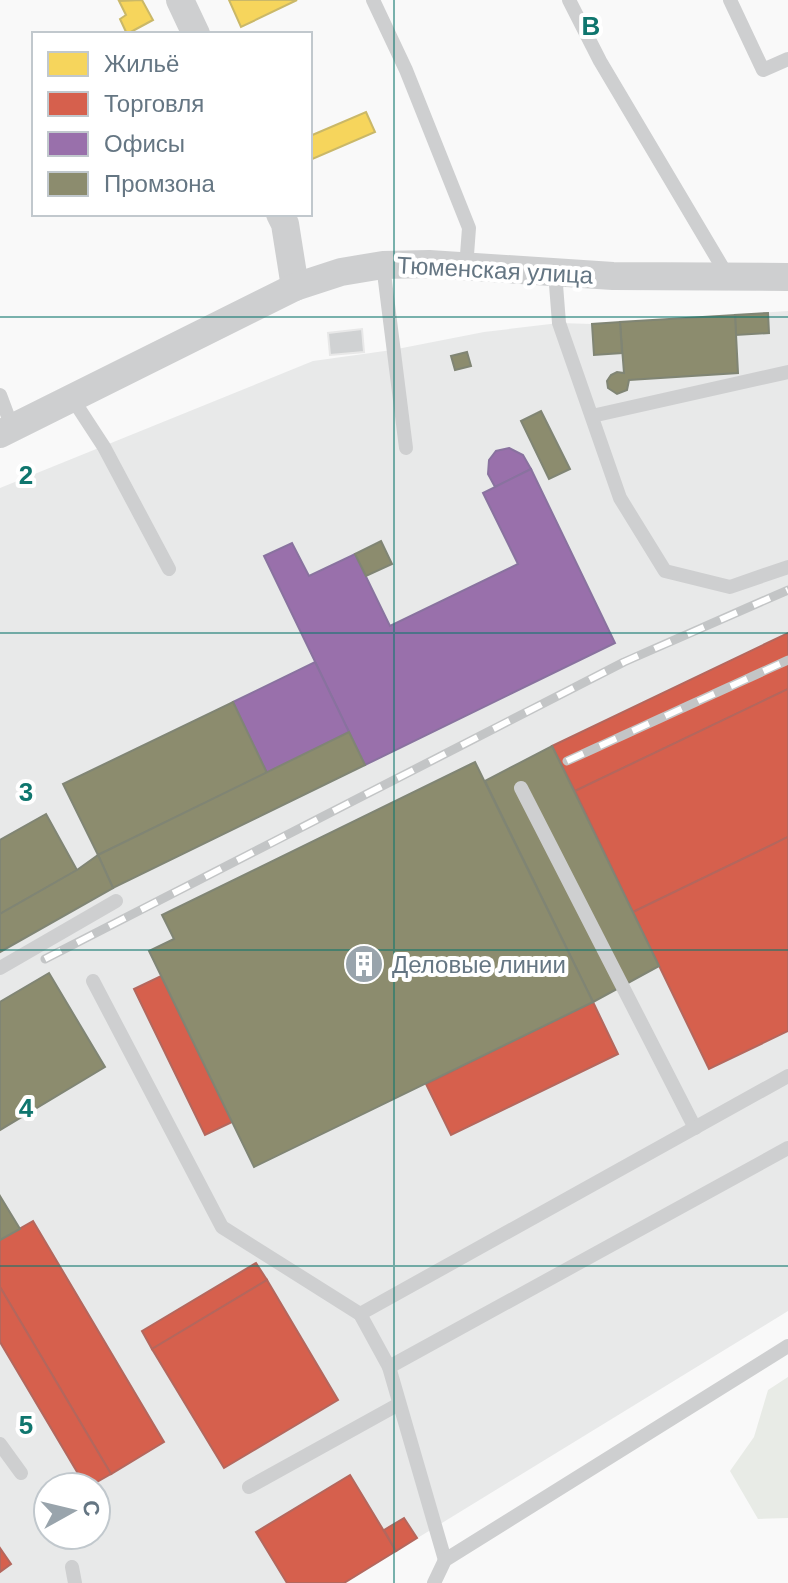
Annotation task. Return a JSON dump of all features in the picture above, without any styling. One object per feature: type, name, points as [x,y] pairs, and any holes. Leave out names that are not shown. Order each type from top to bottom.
[{"type":"street","points":[[180,0],[195,32]]},
{"type":"street","points":[[281,216],[295,287]]},
{"type":"street","name":"Тюменская улица","points":[[6,430],[295,287],[341,272],[383,265],[429,264],[613,276],[788,277]]},
{"type":"lane","points":[[373,0],[406,70],[469,228],[466,268]]},
{"type":"lane","points":[[569,0],[600,61],[727,275]]},
{"type":"lane","points":[[730,0],[763,70],[788,59]]},
{"type":"lane","points":[[383,265],[406,448]]},
{"type":"lane","points":[[555,272],[559,323],[620,498],[665,571],[730,587],[788,567]]},
{"type":"lane","points":[[592,416],[788,372]]},
{"type":"lane","points":[[0,395],[6,430]]},
{"type":"lane","points":[[72,398],[104,447],[169,569]]},
{"type":"lane","points":[[521,788],[695,1128]]},
{"type":"lane","points":[[0,968],[116,901]]},
{"type":"lane","points":[[93,981],[222,1227],[360,1314],[389,1367],[445,1560]]},
{"type":"lane","points":[[360,1314],[788,1076]]},
{"type":"lane","points":[[389,1367],[788,1148]]},
{"type":"lane","points":[[434,1583],[445,1560],[788,1346]]},
{"type":"lane","points":[[249,1487],[399,1404]]},
{"type":"lane","points":[[0,1444],[21,1473]]},
{"type":"lane","points":[[72,1567],[75,1583]]},
{"type":"shaded area","points":[[788,311],[788,1311],[344,1583],[0,1583],[0,488],[313,361],[484,332],[559,323],[592,324]]},
{"type":"shaded area","points":[[788,1377],[788,1518],[758,1519],[730,1471],[754,1437],[768,1390]]},
{"type":"building: Жильё","points":[[142,0],[153,20],[126,32],[120,19],[126,15],[119,1]]},
{"type":"building: Жильё","points":[[229,0],[297,0],[241,27]]},
{"type":"building: Жильё","points":[[366,112],[375,132],[312,159],[312,135]]},
{"type":"building: Торговля","points":[[788,633],[788,689],[575,791],[552,746]]},
{"type":"building: Торговля","points":[[788,689],[788,837],[633,912],[575,791]]},
{"type":"building: Торговля","points":[[788,837],[788,1031],[709,1069],[633,912]]},
{"type":"building: Торговля","points":[[161,976],[232,1122],[205,1135],[134,989]]},
{"type":"building: Торговля","points":[[593,1002],[618,1054],[451,1135],[426,1084]]},
{"type":"building: Торговля","points":[[33,1221],[164,1442],[112,1473],[109,1471],[0,1287],[0,1240]]},
{"type":"building: Торговля","points":[[256,1263],[267,1280],[152,1349],[142,1331]]},
{"type":"building: Торговля","points":[[267,1280],[338,1400],[224,1468],[152,1349]]},
{"type":"building: Торговля","points":[[0,1287],[109,1471],[77,1471],[0,1342]]},
{"type":"building: Торговля","points":[[350,1475],[396,1551],[344,1583],[287,1583],[256,1532]]},
{"type":"building: Торговля","points":[[404,1518],[417,1538],[396,1551],[384,1530]]},
{"type":"building: Торговля","points":[[0,1548],[11,1564],[0,1572]]},
{"type":"building: Офисы","points":[[509,448],[523,455],[531,469],[495,487],[488,474],[489,460],[496,451]]},
{"type":"building: Офисы","points":[[531,469],[615,643],[365,765],[264,556],[292,543],[309,576],[355,554],[390,626],[518,564],[483,493]]},
{"type":"building: Офисы","points":[[315,662],[349,732],[267,773],[233,702]]},
{"type":"building: Промзона","points":[[768,313],[769,333],[736,335],[735,315]]},
{"type":"building: Промзона","points":[[735,315],[738,373],[629,380],[627,390],[617,394],[608,388],[607,381],[611,375],[624,373],[620,322]]},
{"type":"building: Промзона","points":[[620,322],[622,353],[594,355],[592,324]]},
{"type":"building: Промзона","points":[[467,352],[471,366],[455,370],[451,356]]},
{"type":"building: Промзона","points":[[541,411],[570,469],[549,479],[521,421]]},
{"type":"building: Промзона","points":[[381,541],[392,564],[366,576],[355,554]]},
{"type":"building: Промзона","points":[[233,702],[267,773],[98,855],[63,784]]},
{"type":"building: Промзона","points":[[349,732],[365,765],[113,888],[98,855]]},
{"type":"building: Промзона","points":[[552,746],[659,966],[593,1002],[485,781]]},
{"type":"building: Промзона","name":"Деловые линии","points":[[475,762],[593,1002],[254,1167],[149,951],[174,939],[162,915]]},
{"type":"building: Промзона","points":[[46,814],[77,870],[0,914],[0,840]]},
{"type":"building: Промзона","points":[[98,855],[113,888],[0,952],[0,914]]},
{"type":"building: Промзона","points":[[49,973],[105,1067],[0,1130],[0,1002]]},
{"type":"building: Промзона","points":[[0,1196],[20,1229],[0,1240]]},
{"type":"building: Прочее","points":[[362,329],[364,352],[330,355],[328,333]]},
{"type":"railway","points":[[45,959],[624,662],[788,590]]},
{"type":"railway","points":[[567,761],[788,660]]},
{"type":"place","name":"Деловые линии","points":[[364,964]]}]
